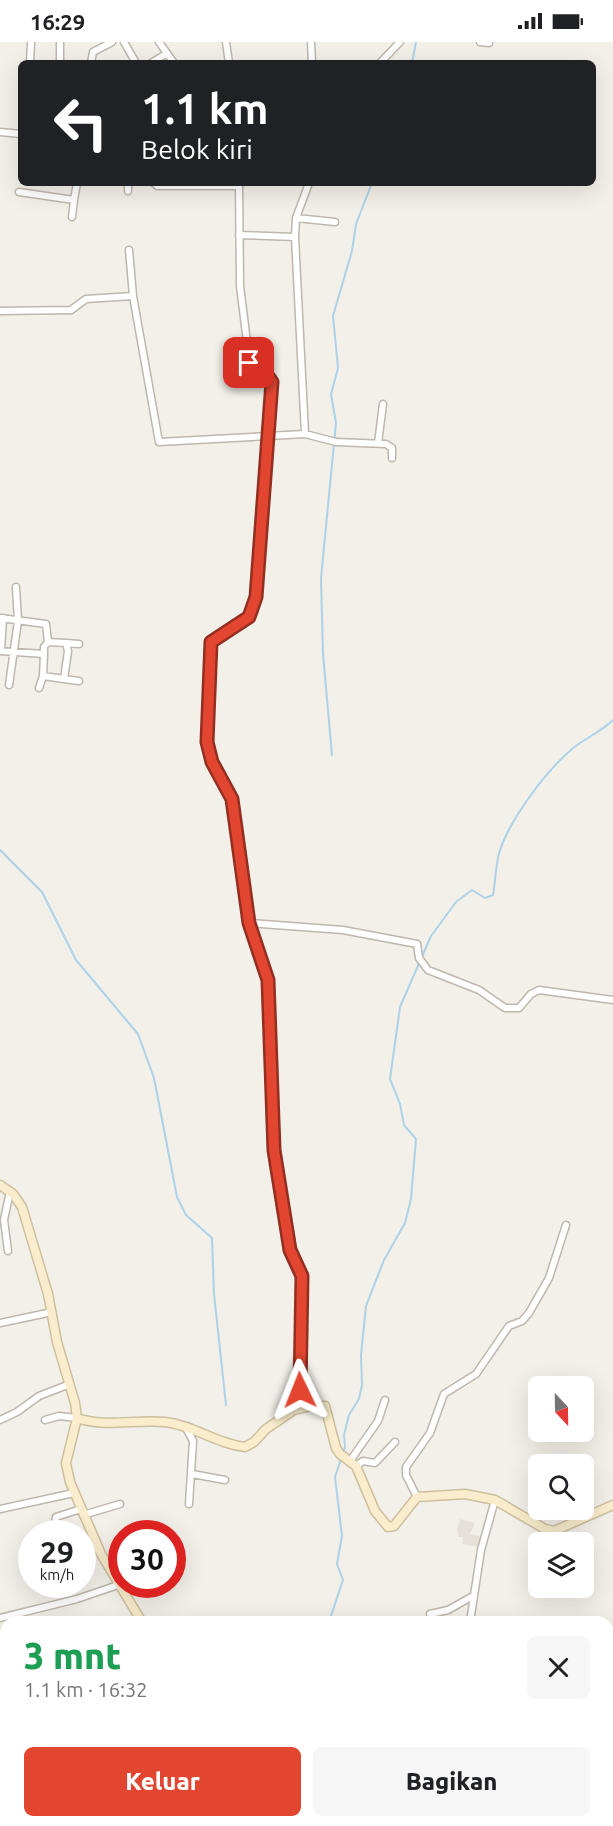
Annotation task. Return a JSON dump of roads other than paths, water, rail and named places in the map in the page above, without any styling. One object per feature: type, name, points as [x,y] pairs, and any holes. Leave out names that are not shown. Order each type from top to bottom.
[{"type":"street","points":[[30,60],[31,42]]},
{"type":"street","points":[[60,42],[60,60]]},
{"type":"street","points":[[92,60],[93,52],[112,42]]},
{"type":"street","points":[[124,42],[134,60]]},
{"type":"street","points":[[159,42],[171,60]]},
{"type":"street","points":[[226,42],[229,60]]},
{"type":"street","points":[[311,42],[312,60]]},
{"type":"street","points":[[383,60],[395,42]]},
{"type":"street","points":[[480,42],[488,42]]},
{"type":"street","points":[[156,60],[166,54]]},
{"type":"street","points":[[0,132],[18,134]]},
{"type":"street","points":[[72,217],[76,186]]},
{"type":"street","points":[[239,186],[240,286],[250,366],[272,380],[254,606],[243,622],[214,638],[211,642],[206,735],[212,762],[232,799],[249,923],[268,980],[274,1150],[290,1250],[302,1276],[296,1410]]},
{"type":"street","points":[[305,434],[295,237],[296,218],[308,186]]},
{"type":"street","points":[[19,192],[74,200]]},
{"type":"street","points":[[296,218],[335,222]]},
{"type":"street","points":[[239,235],[295,237]]},
{"type":"street","points":[[129,250],[133,296],[159,442],[230,439],[267,434],[305,434],[336,442],[378,443],[392,448],[392,458]]},
{"type":"street","points":[[0,311],[71,310],[86,299],[133,296]]},
{"type":"street","points":[[378,443],[383,404]]},
{"type":"street","points":[[9,685],[18,621],[16,587]]},
{"type":"street","points":[[39,688],[43,676],[44,654],[44,647],[48,642],[46,624],[1,618],[0,651],[44,654]]},
{"type":"street","points":[[48,642],[79,644]]},
{"type":"street","points":[[64,679],[68,651],[66,644]]},
{"type":"street","points":[[43,676],[79,681]]},
{"type":"street","points":[[249,923],[351,931],[417,944],[419,958],[428,970],[479,990],[504,1008],[519,1008],[531,994],[539,990],[613,1000]]},
{"type":"street","points":[[0,1186],[10,1191],[22,1207],[52,1312],[57,1342],[70,1384],[77,1418],[66,1463],[74,1493],[108,1565]]},
{"type":"street","points":[[8,1251],[4,1220],[10,1191]]},
{"type":"street","points":[[417,1497],[406,1475],[406,1467],[430,1433],[444,1394],[476,1374],[509,1326],[522,1321],[529,1313],[549,1278],[566,1224]]},
{"type":"street","points":[[0,1323],[52,1312]]},
{"type":"street","points":[[0,1420],[46,1392],[70,1384]]},
{"type":"street","points":[[353,1463],[378,1421],[385,1400]]},
{"type":"street","points":[[45,1420],[59,1416],[108,1424],[164,1422],[183,1425],[244,1447],[254,1442],[266,1429],[296,1410],[325,1406],[336,1448],[340,1454],[353,1463],[384,1526],[394,1526],[417,1497],[430,1494],[475,1495],[495,1500],[545,1529],[554,1531],[613,1505]]},
{"type":"street","points":[[183,1425],[194,1441],[189,1504]]},
{"type":"street","points":[[353,1463],[363,1461],[375,1463],[395,1442]]},
{"type":"street","points":[[192,1474],[225,1479]]},
{"type":"street","points":[[0,1509],[74,1493]]},
{"type":"street","points":[[471,1616],[481,1550],[495,1500]]},
{"type":"street","points":[[55,1520],[56,1517],[120,1504]]},
{"type":"street","points":[[8,1616],[77,1599],[108,1588]]},
{"type":"street","points":[[430,1614],[448,1610],[473,1596]]},
{"type":"street","points":[[126,1598],[138,1616]]},
{"type":"waterway","points":[[413,60],[416,42]]},
{"type":"waterway","points":[[332,755],[323,654],[321,578],[336,423],[331,394],[338,368],[333,316],[352,251],[356,224],[371,186]]},
{"type":"waterway","points":[[331,1616],[343,1580],[337,1564],[342,1536],[335,1477],[345,1447],[344,1435],[349,1415],[359,1399],[362,1385],[361,1355],[366,1306],[384,1260],[405,1223],[411,1199],[416,1139],[404,1125],[400,1104],[390,1079],[400,1007],[431,936],[456,902],[472,890],[485,898],[493,895],[500,850],[512,824],[530,796],[562,758],[613,720]]},
{"type":"waterway","points":[[0,850],[42,892],[76,960],[138,1034],[154,1078],[177,1197],[186,1215],[212,1238],[214,1294],[226,1405]]}]
